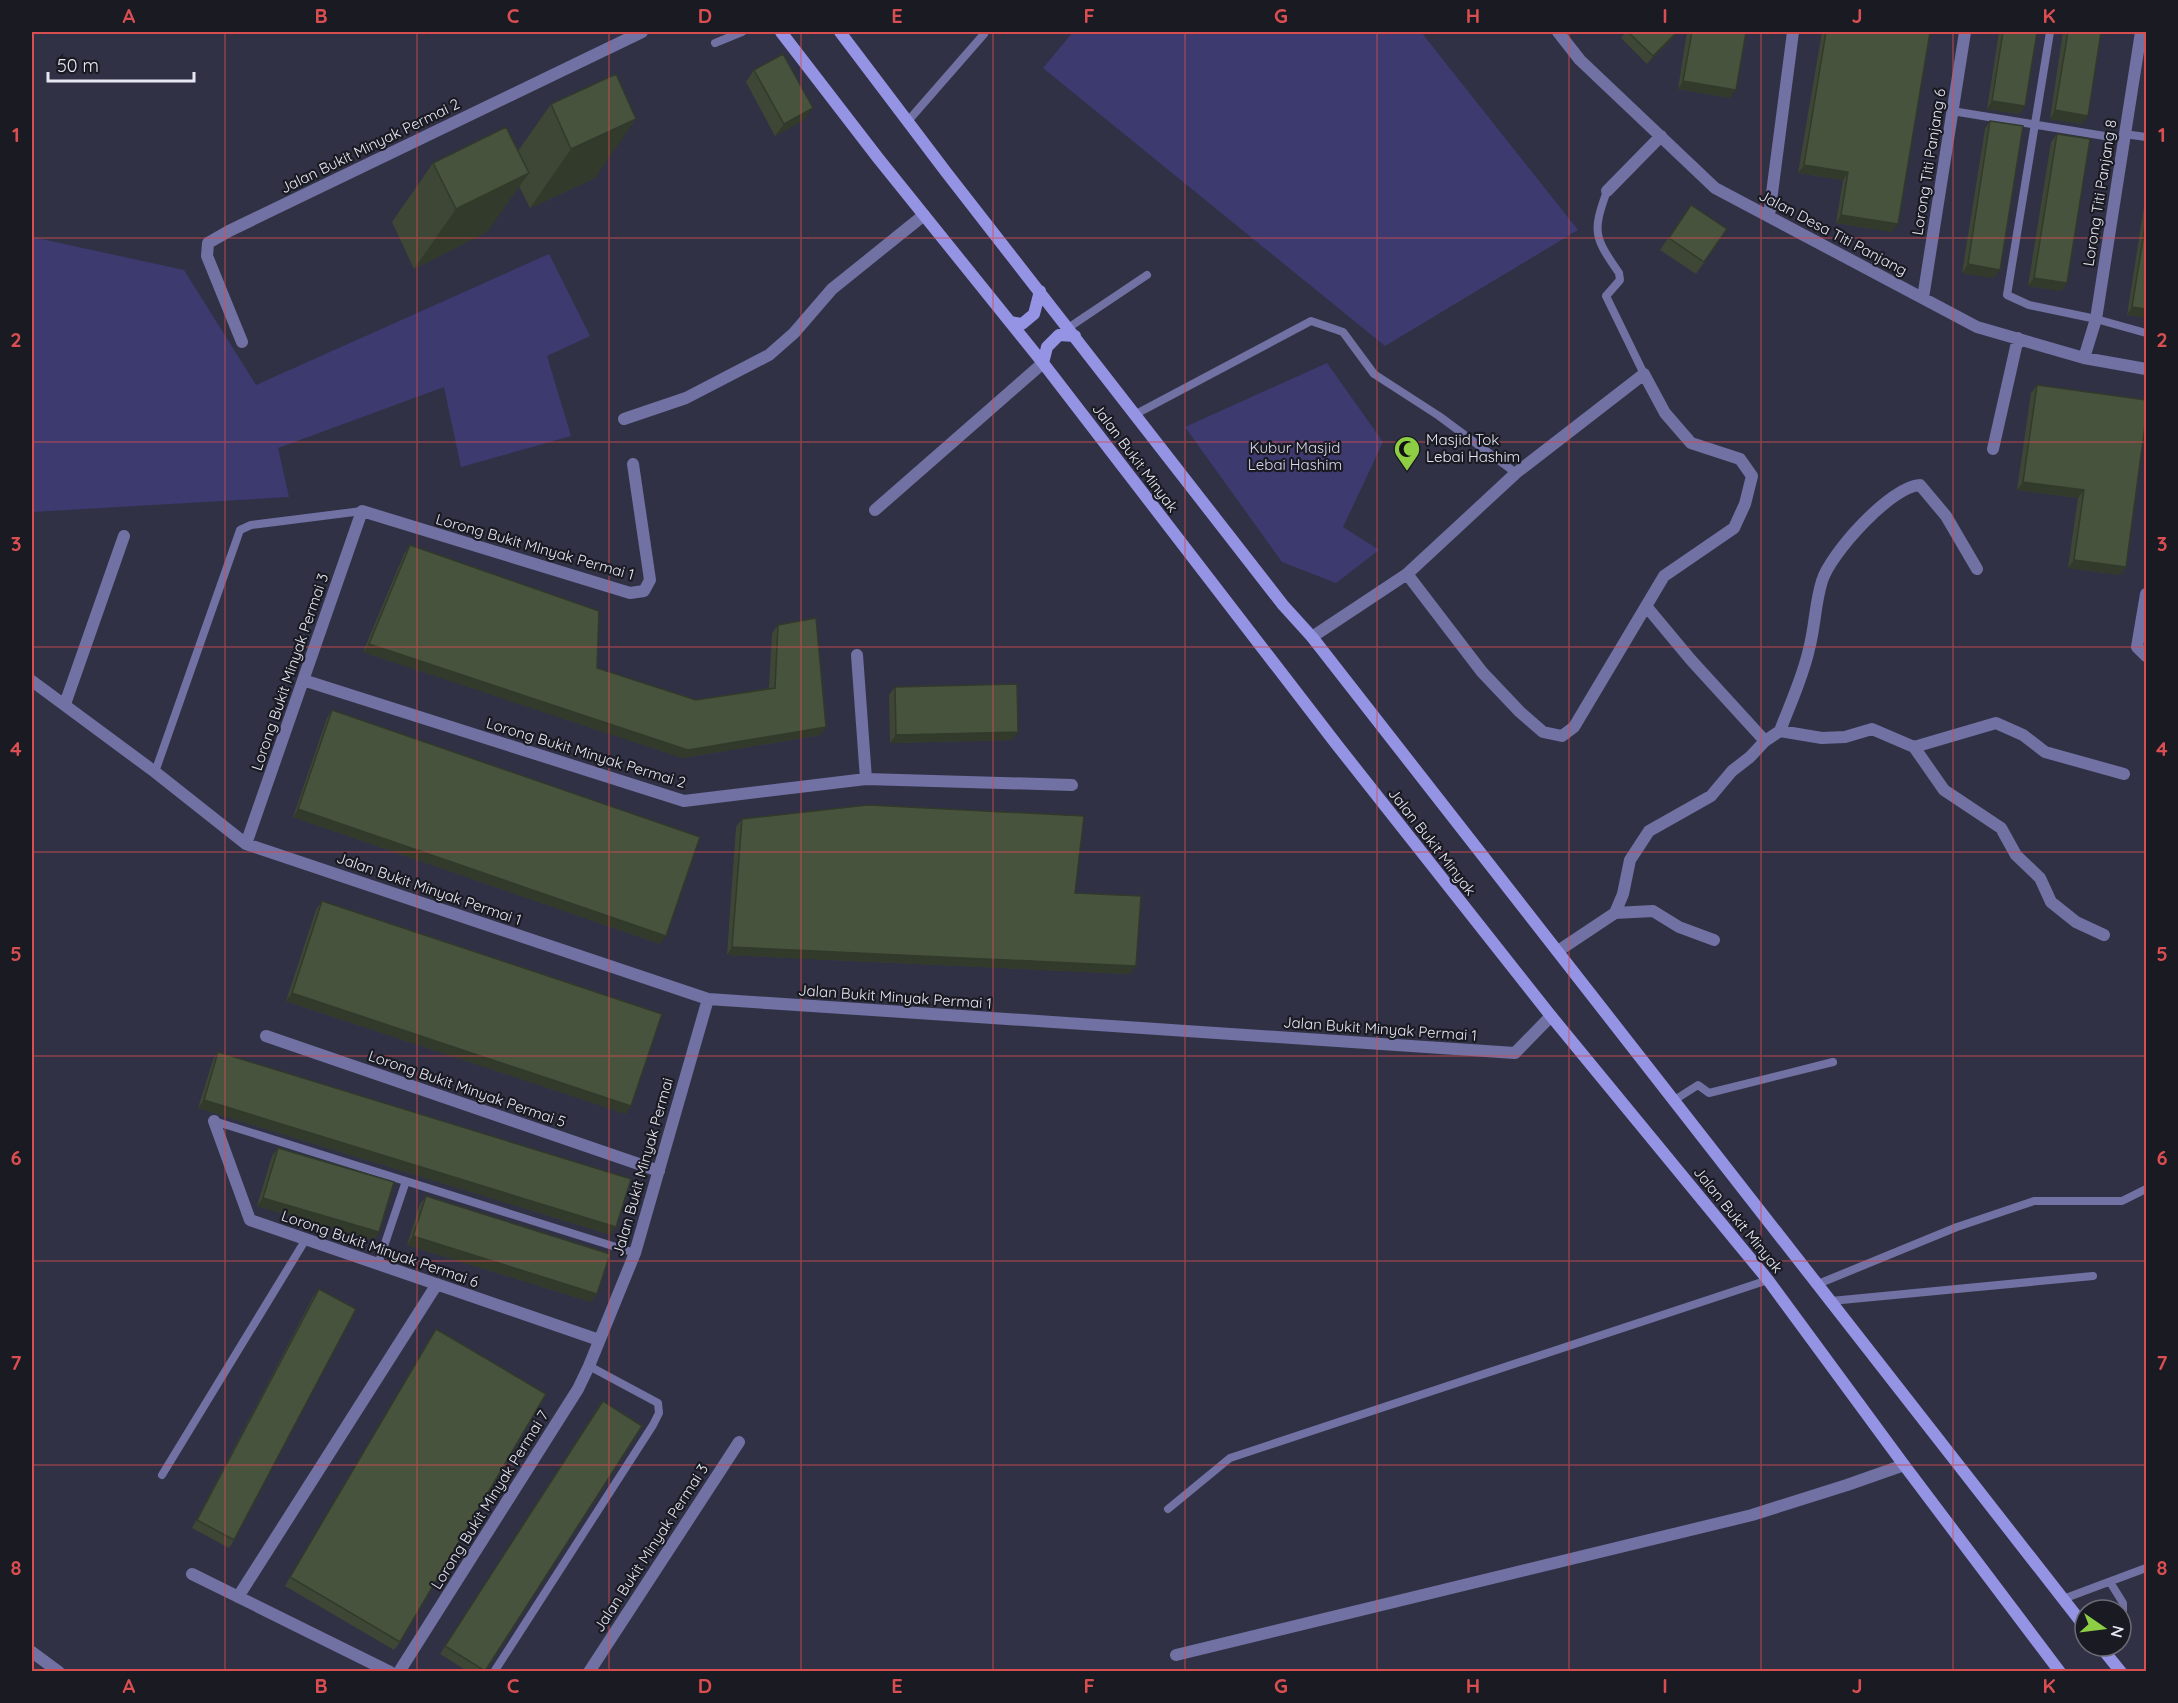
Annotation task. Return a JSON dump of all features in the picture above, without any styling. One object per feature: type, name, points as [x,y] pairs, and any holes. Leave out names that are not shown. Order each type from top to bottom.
[{"type":"main road","name":"Jalan Bukit Minyak","points":[[781,32],[878,158],[1043,363],[1285,679],[1551,1016],[1768,1280],[2060,1671]]},
{"type":"main road","name":"Jalan Bukit Minyak","points":[[840,32],[1283,605],[1312,637],[2073,1612]]},
{"type":"main road","points":[[1010,322],[1022,324],[1034,315],[1040,291]]},
{"type":"main road","points":[[1043,363],[1047,346],[1059,335],[1071,332]]},
{"type":"main road","points":[[2110,1658],[2121,1671]]},
{"type":"street","name":"Jalan Bukit Minyak Permai 2","points":[[242,342],[207,256],[208,243],[642,32]]},
{"type":"street","name":"Jalan Desa Titi Panjang","points":[[1558,32],[1580,60],[1715,188],[1977,327],[2084,358],[2146,369]]},
{"type":"street","points":[[1769,216],[1793,32]]},
{"type":"street","name":"Lorong Titi Panjang 6","points":[[1923,298],[1965,32]]},
{"type":"street","name":"Lorong Titi Panjang 8","points":[[2084,358],[2096,319],[2141,32]]},
{"type":"street","points":[[1607,191],[1661,136]]},
{"type":"street","points":[[624,419],[686,398],[769,355],[794,333],[832,289],[924,215]]},
{"type":"street","points":[[1993,449],[2018,338]]},
{"type":"street","points":[[875,510],[1043,363]]},
{"type":"street","points":[[1312,637],[1407,574],[1516,473],[1644,374],[1665,413],[1690,443],[1740,459],[1752,476],[1746,504],[1734,528],[1664,576],[1574,727],[1562,736],[1543,732],[1520,712],[1482,672],[1407,574]]},
{"type":"street","name":"Lorong Bukit MInyak Permai 1","points":[[362,511],[630,593],[644,591],[650,580],[633,464]]},
{"type":"street","points":[[1615,913],[1623,894],[1630,860],[1649,831],[1711,796],[1732,771],[1765,741],[1780,731],[1809,651],[1822,580],[1838,552],[1874,512],[1900,493],[1920,484],[1946,516],[1977,569]]},
{"type":"street","name":"Lorong Bukit Minyak Permai 3","points":[[246,844],[362,511]]},
{"type":"street","points":[[65,704],[124,536]]},
{"type":"street","points":[[2146,594],[2137,647],[2146,656]]},
{"type":"street","points":[[1646,606],[1691,660],[1765,741]]},
{"type":"street","points":[[857,656],[866,779]]},
{"type":"street","name":"Lorong Bukit Minyak Permai 2","points":[[303,680],[684,801],[866,779],[1072,785]]},
{"type":"street","name":"Jalan Bukit Minyak Permai 1","points":[[32,681],[155,772],[246,844],[708,999],[1515,1053],[1551,1016]]},
{"type":"street","points":[[1914,747],[1996,723],[2024,735],[2045,752],[2124,774]]},
{"type":"street","points":[[1780,731],[1834,738],[1872,729],[1914,747],[1944,790],[2001,828],[2016,855],[2040,878],[2051,902],[2076,922],[2104,935]]},
{"type":"street","points":[[1558,951],[1615,913],[1653,911],[1679,927],[1714,940]]},
{"type":"street","name":"Jalan Bukit Minyak Permai","points":[[599,1340],[636,1253],[708,999]]},
{"type":"street","name":"Lorong Bukit Minyak Permai 5","points":[[266,1036],[659,1171]]},
{"type":"street","name":"Lorong Bukit Minyak Permai 6","points":[[214,1121],[250,1220],[599,1340]]},
{"type":"street","points":[[238,1597],[437,1284]]},
{"type":"street","name":"Lorong Bukit Minyak Permai 7","points":[[399,1671],[578,1389],[590,1366],[599,1340]]},
{"type":"street","name":"Jalan Bukit Minyak Permai 3","points":[[589,1671],[739,1442]]},
{"type":"street","points":[[1176,1655],[1752,1515],[1904,1465]]},
{"type":"street","points":[[192,1574],[390,1671]]},
{"type":"street","points":[[32,1652],[59,1671]]},
{"type":"lane","points":[[715,43],[742,32]]},
{"type":"lane","points":[[2050,32],[2007,295],[2029,305],[2096,319],[2146,333]]},
{"type":"lane","points":[[908,121],[984,34]]},
{"type":"lane","points":[[1952,111],[2035,125],[2146,137]]},
{"type":"lane","points":[[1607,191],[1598,216],[1596,233],[1619,273],[1620,280],[1606,296],[1644,374]]},
{"type":"lane","points":[[1071,332],[1147,275]]},
{"type":"lane","points":[[1136,414],[1311,321],[1343,332],[1374,374],[1439,416],[1516,473]]},
{"type":"lane","points":[[155,772],[240,530],[251,525],[362,511]]},
{"type":"lane","points":[[1673,1101],[1698,1085],[1709,1093],[1833,1062]]},
{"type":"lane","points":[[214,1121],[636,1253]]},
{"type":"lane","points":[[378,1264],[406,1181]]},
{"type":"lane","points":[[1818,1284],[1958,1227],[2034,1201],[2122,1201],[2146,1189]]},
{"type":"lane","points":[[162,1475],[306,1239]]},
{"type":"lane","points":[[1831,1301],[2093,1276]]},
{"type":"lane","points":[[1168,1509],[1230,1458],[1768,1280]]},
{"type":"lane","points":[[494,1671],[653,1425],[658,1413],[658,1403],[590,1366]]},
{"type":"lane","points":[[2062,1599],[2146,1568]]},
{"type":"lane","points":[[2110,1581],[2120,1598]]},
{"type":"green space","points":[[1073,32],[1421,32],[1578,230],[1385,346],[1043,68]]},
{"type":"green space","points":[[32,237],[184,270],[256,385],[549,254],[590,336],[547,356],[571,436],[461,467],[444,387],[278,448],[289,497],[32,512]]},
{"type":"green space","name":"Kubur Masjid Lebai Hashim","points":[[1327,363],[1383,442],[1343,527],[1379,550],[1336,583],[1282,562],[1185,427]]},
{"type":"building","points":[[1628,32],[1677,32],[1653,56]]},
{"type":"building","points":[[1692,32],[1746,32],[1736,90],[1683,81]]},
{"type":"building","points":[[1826,32],[1930,32],[1898,224],[1841,215],[1848,172],[1804,165]]},
{"type":"building","points":[[2003,32],[2037,32],[2025,106],[1992,101]]},
{"type":"building","points":[[2068,32],[2101,32],[2088,116],[2055,110]]},
{"type":"building","points":[[783,54],[813,108],[784,124],[754,70]]},
{"type":"building","points":[[616,74],[636,119],[571,149],[551,104]]},
{"type":"building","points":[[1990,121],[2023,126],[2000,270],[1968,264]]},
{"type":"building","points":[[506,127],[529,173],[456,209],[433,163]]},
{"type":"building","points":[[2057,134],[2090,139],[2067,283],[2034,278]]},
{"type":"building","points":[[1691,205],[1727,229],[1704,262],[1669,238]]},
{"type":"building","points":[[2146,220],[2146,309],[2132,307]]},
{"type":"building","points":[[2037,385],[2146,400],[2146,418],[2126,567],[2074,560],[2084,490],[2023,482]]},
{"type":"building","points":[[410,545],[599,611],[597,668],[696,700],[775,688],[778,625],[816,618],[826,727],[688,750],[369,644]]},
{"type":"building","points":[[1017,684],[1018,732],[896,735],[895,687]]},
{"type":"building","points":[[332,710],[700,837],[666,936],[298,809]]},
{"type":"building","points":[[868,805],[1084,816],[1075,893],[1141,896],[1136,966],[732,947],[742,819]]},
{"type":"building","points":[[322,901],[662,1014],[631,1106],[292,993]]},
{"type":"building","points":[[218,1052],[631,1179],[616,1227],[204,1100]]},
{"type":"building","points":[[278,1148],[394,1182],[379,1232],[263,1198]]},
{"type":"building","points":[[426,1196],[610,1254],[597,1294],[413,1236]]},
{"type":"building","points":[[319,1289],[356,1309],[234,1540],[197,1520]]},
{"type":"building","points":[[436,1329],[546,1394],[400,1642],[290,1577]]},
{"type":"building","points":[[603,1401],[642,1426],[485,1671],[445,1646]]},
{"type":"place","name":"Masjid Tok Lebai Hashim","points":[[1407,472]]}]
